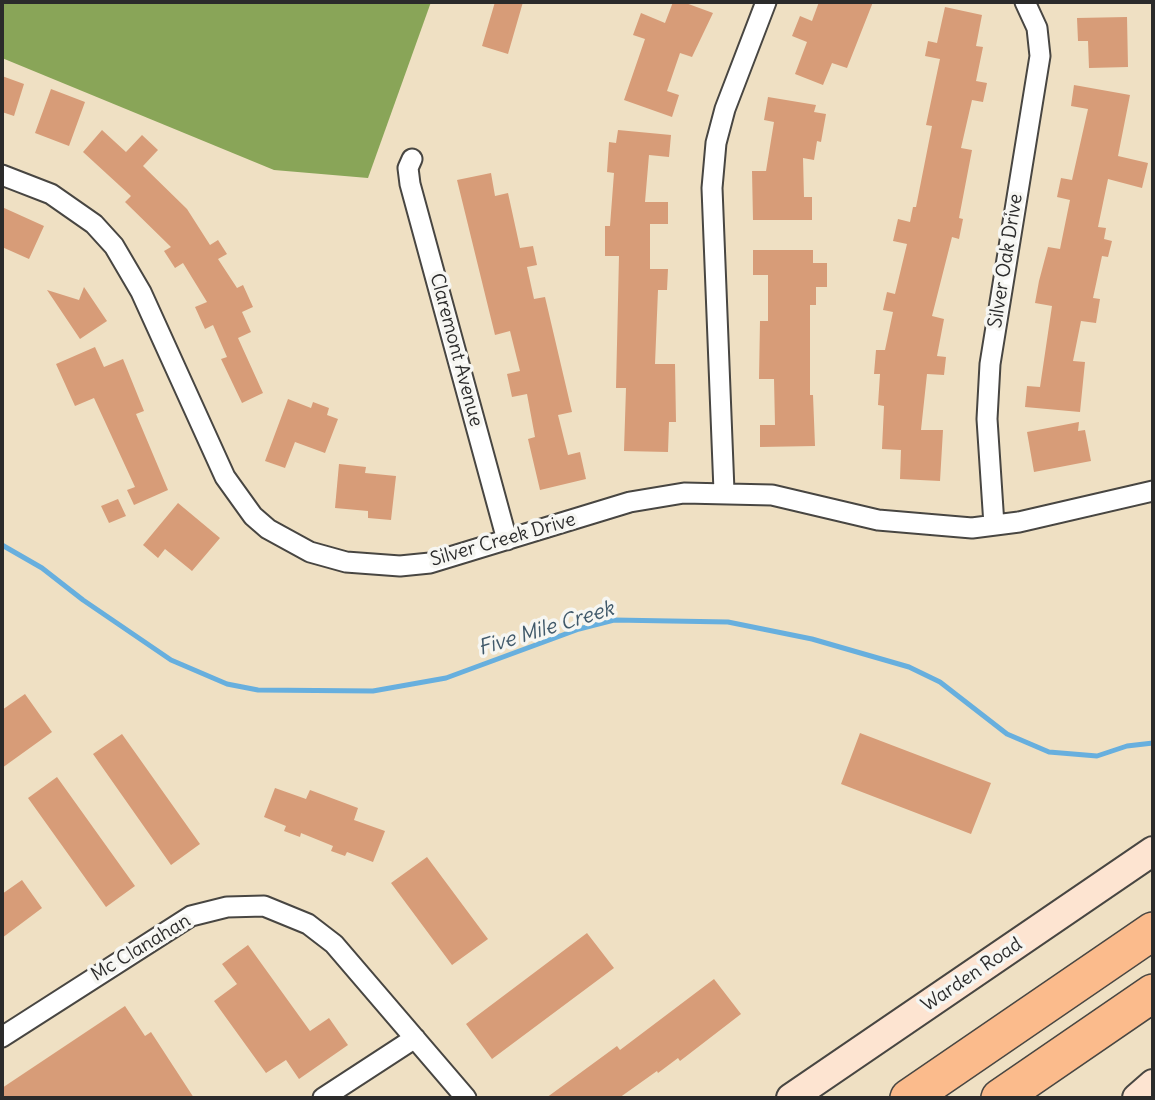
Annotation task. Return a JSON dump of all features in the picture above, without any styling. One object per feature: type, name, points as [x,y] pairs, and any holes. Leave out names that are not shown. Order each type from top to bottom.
[{"type":"highway","points":[[909,1098],[1153,931]]},
{"type":"highway","points":[[1000,1098],[1153,993]]},
{"type":"main road","name":"Warden Road","points":[[791,1098],[1153,851]]},
{"type":"main road","points":[[1137,1098],[1153,1084]]},
{"type":"street","points":[[724,491],[714,166],[724,109],[766,2]]},
{"type":"street","name":"Silver Oak Drive","points":[[994,525],[987,419],[990,364],[1040,55],[1037,28],[1025,2]]},
{"type":"street","name":"Claremont Avenue","points":[[412,159],[408,168],[410,184],[508,540]]},
{"type":"street","name":"Silver Creek Drive","points":[[2,174],[51,194],[94,224],[114,246],[141,292],[237,498],[268,529],[310,552],[372,566],[430,563],[649,498],[724,491],[772,495],[913,525],[994,525],[1019,523],[1153,491]]},
{"type":"street","name":"Mc Clanahan","points":[[2,1037],[191,916],[247,904],[276,909],[322,933],[466,1098]]},
{"type":"street","points":[[323,1098],[415,1038]]},
{"type":"green space","points":[[2,2],[431,2],[368,178],[274,170],[2,58]]},
{"type":"building","points":[[495,2],[523,2],[508,54],[482,46]]},
{"type":"building","points":[[673,2],[683,2],[713,13],[692,57],[680,53],[667,91],[679,95],[672,117],[624,100],[645,39],[633,35],[641,13],[665,23]]},
{"type":"building","points":[[819,2],[873,2],[847,68],[832,63],[823,85],[795,74],[807,42],[792,36],[800,16],[812,21]]},
{"type":"building","points":[[945,7],[982,15],[976,46],[983,47],[976,81],[987,83],[983,102],[972,100],[961,148],[972,150],[959,218],[963,219],[959,239],[952,237],[932,316],[944,319],[937,356],[946,357],[944,375],[927,374],[921,430],[943,430],[940,481],[900,479],[901,450],[882,449],[884,406],[878,405],[880,374],[874,374],[876,350],[885,350],[893,312],[883,310],[887,292],[895,294],[907,244],[893,241],[898,219],[910,222],[913,207],[916,207],[932,126],[926,125],[940,59],[925,56],[928,41],[937,43]]},
{"type":"building","points":[[1127,17],[1128,67],[1089,68],[1088,41],[1078,41],[1077,18]]},
{"type":"building","points":[[2,76],[24,84],[14,116],[2,112]]},
{"type":"building","points":[[1074,85],[1130,95],[1118,156],[1148,163],[1142,188],[1108,179],[1098,227],[1106,228],[1104,239],[1112,241],[1108,257],[1102,256],[1093,298],[1100,299],[1096,323],[1081,321],[1073,361],[1085,362],[1080,412],[1025,407],[1027,386],[1040,387],[1052,306],[1035,303],[1039,281],[1048,247],[1060,249],[1070,200],[1057,197],[1061,178],[1072,180],[1088,109],[1071,106]]},
{"type":"building","points":[[51,89],[85,102],[69,146],[35,133]]},
{"type":"building","points":[[768,97],[816,105],[814,112],[826,114],[821,142],[817,141],[814,160],[803,158],[804,197],[812,197],[812,220],[753,220],[752,171],[766,171],[774,122],[764,120]]},
{"type":"building","points":[[102,130],[126,152],[142,135],[158,150],[143,166],[187,209],[210,245],[218,240],[227,254],[218,259],[237,288],[243,285],[253,307],[242,312],[251,332],[238,338],[263,393],[242,403],[221,359],[227,357],[213,325],[205,329],[195,307],[207,302],[183,263],[175,268],[164,251],[171,247],[125,202],[131,196],[83,152]]},
{"type":"building","points":[[618,130],[671,135],[669,157],[649,155],[645,202],[668,202],[668,224],[650,224],[650,269],[668,269],[667,290],[658,290],[655,364],[675,364],[676,422],[669,422],[668,452],[624,451],[626,388],[616,388],[619,256],[605,256],[605,226],[610,226],[614,173],[607,172],[609,142],[616,143]]},
{"type":"building","points":[[491,173],[495,196],[508,193],[520,248],[533,246],[537,265],[527,267],[534,299],[545,297],[572,412],[558,415],[568,455],[580,452],[586,479],[540,490],[528,439],[535,437],[527,394],[512,397],[507,374],[520,371],[510,331],[495,335],[457,180]]},
{"type":"building","points":[[2,207],[44,226],[29,259],[2,247]]},
{"type":"building","points":[[753,250],[813,250],[813,263],[827,263],[827,287],[816,287],[816,305],[810,305],[810,395],[813,395],[815,446],[760,447],[760,425],[775,425],[774,379],[759,379],[760,321],[768,321],[768,275],[753,275]]},
{"type":"building","points":[[84,287],[107,321],[80,339],[47,290],[79,300]]},
{"type":"building","points":[[95,347],[104,367],[123,359],[144,411],[136,414],[168,490],[134,505],[127,490],[135,487],[94,398],[75,406],[56,364]]},
{"type":"building","points":[[288,399],[311,408],[313,402],[329,408],[327,415],[338,419],[325,453],[295,442],[285,468],[265,461]]},
{"type":"building","points":[[1079,422],[1078,431],[1085,430],[1091,461],[1034,472],[1027,432]]},
{"type":"building","points":[[339,464],[366,467],[365,473],[396,476],[391,520],[368,518],[368,511],[335,508]]},
{"type":"building","points":[[118,499],[126,516],[109,523],[101,506]]},
{"type":"building","points":[[178,503],[220,538],[192,571],[165,549],[158,558],[143,545]]},
{"type":"building","points":[[25,694],[52,732],[2,768],[2,710]]},
{"type":"building","points":[[860,733],[991,783],[971,834],[841,784]]},
{"type":"building","points":[[122,734],[200,844],[171,865],[93,754]]},
{"type":"building","points":[[57,777],[135,886],[106,907],[28,798]]},
{"type":"building","points":[[275,788],[306,799],[310,790],[358,808],[354,820],[385,831],[373,862],[347,852],[345,856],[331,851],[333,846],[301,833],[300,837],[284,831],[286,826],[264,817]]},
{"type":"building","points":[[427,857],[488,939],[452,965],[391,883]]},
{"type":"building","points":[[22,880],[42,908],[2,938],[2,894]]},
{"type":"building","points":[[587,933],[614,968],[492,1059],[466,1024]]},
{"type":"building","points":[[248,945],[310,1031],[329,1018],[348,1045],[299,1079],[286,1060],[266,1073],[214,1001],[237,984],[222,964]]},
{"type":"building","points":[[714,979],[741,1014],[680,1061],[678,1058],[619,1098],[546,1098],[617,1046],[620,1050]]},
{"type":"building","points":[[125,1006],[145,1036],[151,1032],[194,1098],[2,1098],[2,1088]]},
{"type":"waterway","name":"Five Mile Creek","points":[[2,545],[42,568],[83,600],[171,660],[227,684],[258,690],[373,691],[446,678],[579,629],[614,620],[728,622],[812,639],[909,667],[940,682],[1007,734],[1049,752],[1097,756],[1127,746],[1153,743]]}]
